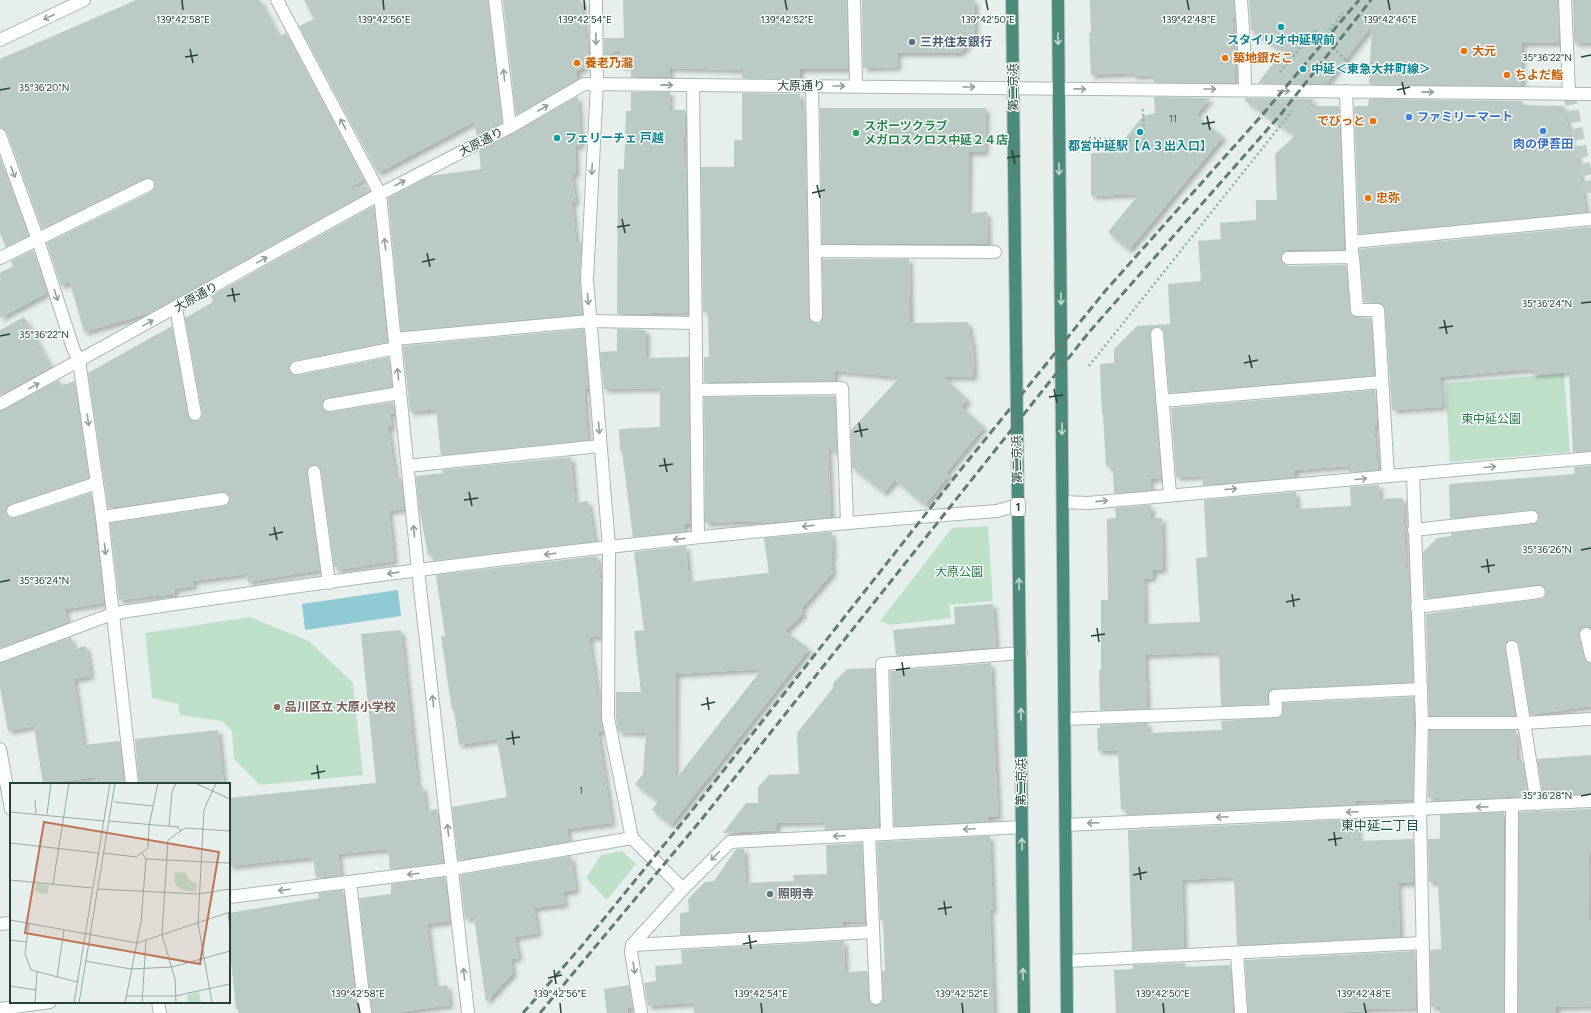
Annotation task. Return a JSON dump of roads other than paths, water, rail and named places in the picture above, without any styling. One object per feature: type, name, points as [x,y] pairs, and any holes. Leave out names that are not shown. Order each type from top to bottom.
[{"type":"highway","name":"第二京浜","points":[[1012,0],[1024,1013]]},
{"type":"highway","points":[[1058,0],[1068,1013]]},
{"type":"street","points":[[0,40],[84,0]]},
{"type":"street","points":[[277,0],[380,194],[418,570],[468,1013]]},
{"type":"street","points":[[495,0],[510,127]]},
{"type":"street","points":[[596,0],[597,84],[587,279],[609,547],[608,718],[632,838],[683,889]]},
{"type":"street","points":[[854,0],[856,86]]},
{"type":"street","points":[[1241,0],[1245,89]]},
{"type":"street","points":[[1565,0],[1569,93]]},
{"type":"street","name":"大原通り","points":[[0,404],[380,194],[510,127],[584,84],[1013,87],[1059,89],[1245,89],[1308,92],[1346,91],[1591,94]]},
{"type":"street","points":[[693,85],[698,537]]},
{"type":"street","points":[[812,86],[816,316]]},
{"type":"street","points":[[1346,91],[1352,242],[1357,310],[1378,310],[1388,476]]},
{"type":"street","points":[[0,135],[38,240],[79,361],[102,517],[132,783]]},
{"type":"street","points":[[0,258],[148,185]]},
{"type":"street","points":[[1352,242],[1591,219]]},
{"type":"street","points":[[815,251],[995,252]]},
{"type":"street","points":[[1288,258],[1353,257]]},
{"type":"street","points":[[176,308],[195,414]]},
{"type":"street","points":[[296,368],[395,344],[590,321],[696,323]]},
{"type":"street","points":[[1157,334],[1170,494]]},
{"type":"street","points":[[1162,401],[1382,382]]},
{"type":"street","points":[[697,390],[842,388],[847,522]]},
{"type":"street","points":[[329,405],[400,393]]},
{"type":"street","points":[[408,466],[600,446]]},
{"type":"street","points":[[1063,502],[1088,503],[1170,494],[1591,458]]},
{"type":"street","points":[[314,472],[329,583]]},
{"type":"street","points":[[1413,474],[1422,723],[1420,809],[1424,1013]]},
{"type":"street","points":[[13,511],[97,483]]},
{"type":"street","points":[[102,517],[223,499]]},
{"type":"street","points":[[0,656],[112,614],[418,570],[609,547],[847,522],[997,511],[1018,505]]},
{"type":"street","points":[[1414,530],[1532,517]]},
{"type":"street","points":[[1417,607],[1539,592]]},
{"type":"street","points":[[1586,634],[1591,656]]},
{"type":"street","points":[[1512,647],[1537,804]]},
{"type":"street","points":[[887,834],[882,664],[1020,653]]},
{"type":"street","points":[[1064,719],[1276,711],[1275,696],[1421,689]]},
{"type":"street","points":[[1422,723],[1524,723],[1591,719]]},
{"type":"street","points":[[0,750],[10,804]]},
{"type":"street","points":[[1065,825],[1591,801]]},
{"type":"street","points":[[1511,1013],[1512,805]]},
{"type":"street","points":[[641,1013],[631,952],[632,945],[683,889],[730,842],[1022,827]]},
{"type":"street","points":[[869,834],[876,998]]},
{"type":"street","points":[[230,897],[452,869],[632,838]]},
{"type":"street","points":[[350,882],[365,1013]]},
{"type":"street","points":[[0,924],[10,923]]},
{"type":"street","points":[[632,945],[873,932]]},
{"type":"street","points":[[1067,961],[1423,943]]},
{"type":"street","points":[[1237,953],[1241,1013]]},
{"type":"street","points":[[0,1009],[43,1003]]},
{"type":"street","points":[[158,1003],[160,1013]]},
{"type":"water","points":[[398,590],[401,616],[305,630],[302,604]]},
{"type":"tunnel","points":[[1569,93],[1591,198]]},
{"type":"railway","points":[[523,1013],[580,948],[690,813],[954,478],[1106,290],[1263,114],[1359,0]]},
{"type":"railway","points":[[540,1013],[701,820],[1090,331],[1281,114],[1371,0]]},
{"type":"place","name":"スタイリオ中延駅前","points":[[1281,27]]},
{"type":"place","name":"三井住友銀行","points":[[912,42]]},
{"type":"place","name":"大元","points":[[1464,51]]},
{"type":"place","name":"築地銀だこ","points":[[1225,58]]},
{"type":"place","name":"養老乃瀧","points":[[577,63]]},
{"type":"place","name":"中延＜東急大井町線＞","points":[[1303,69]]},
{"type":"place","name":"ちよだ鮨","points":[[1507,75]]},
{"type":"place","name":"ファミリーマート","points":[[1409,117]]},
{"type":"place","name":"でびっと","points":[[1373,121]]},
{"type":"place","name":"肉の伊吾田","points":[[1543,131]]},
{"type":"place","name":"都営中延駅【Ａ３出入口】","points":[[1140,132]]},
{"type":"place","name":"スポーツクラブ メガロスクロス中延２４店","points":[[856,133]]},
{"type":"place","name":"フェリーチェ 戸越","points":[[557,138]]},
{"type":"place","name":"忠弥","points":[[1368,198]]},
{"type":"place","name":"品川区立 大原小学校","points":[[277,707]]},
{"type":"place","name":"照明寺","points":[[770,894]]},
{"type":"district","name":"東中延二丁目","points":[[1380,825]]},
{"type":"park label","name":"東中延公園","points":[[1491,419]]},
{"type":"park label","name":"大原公園","points":[[959,572]]}]
